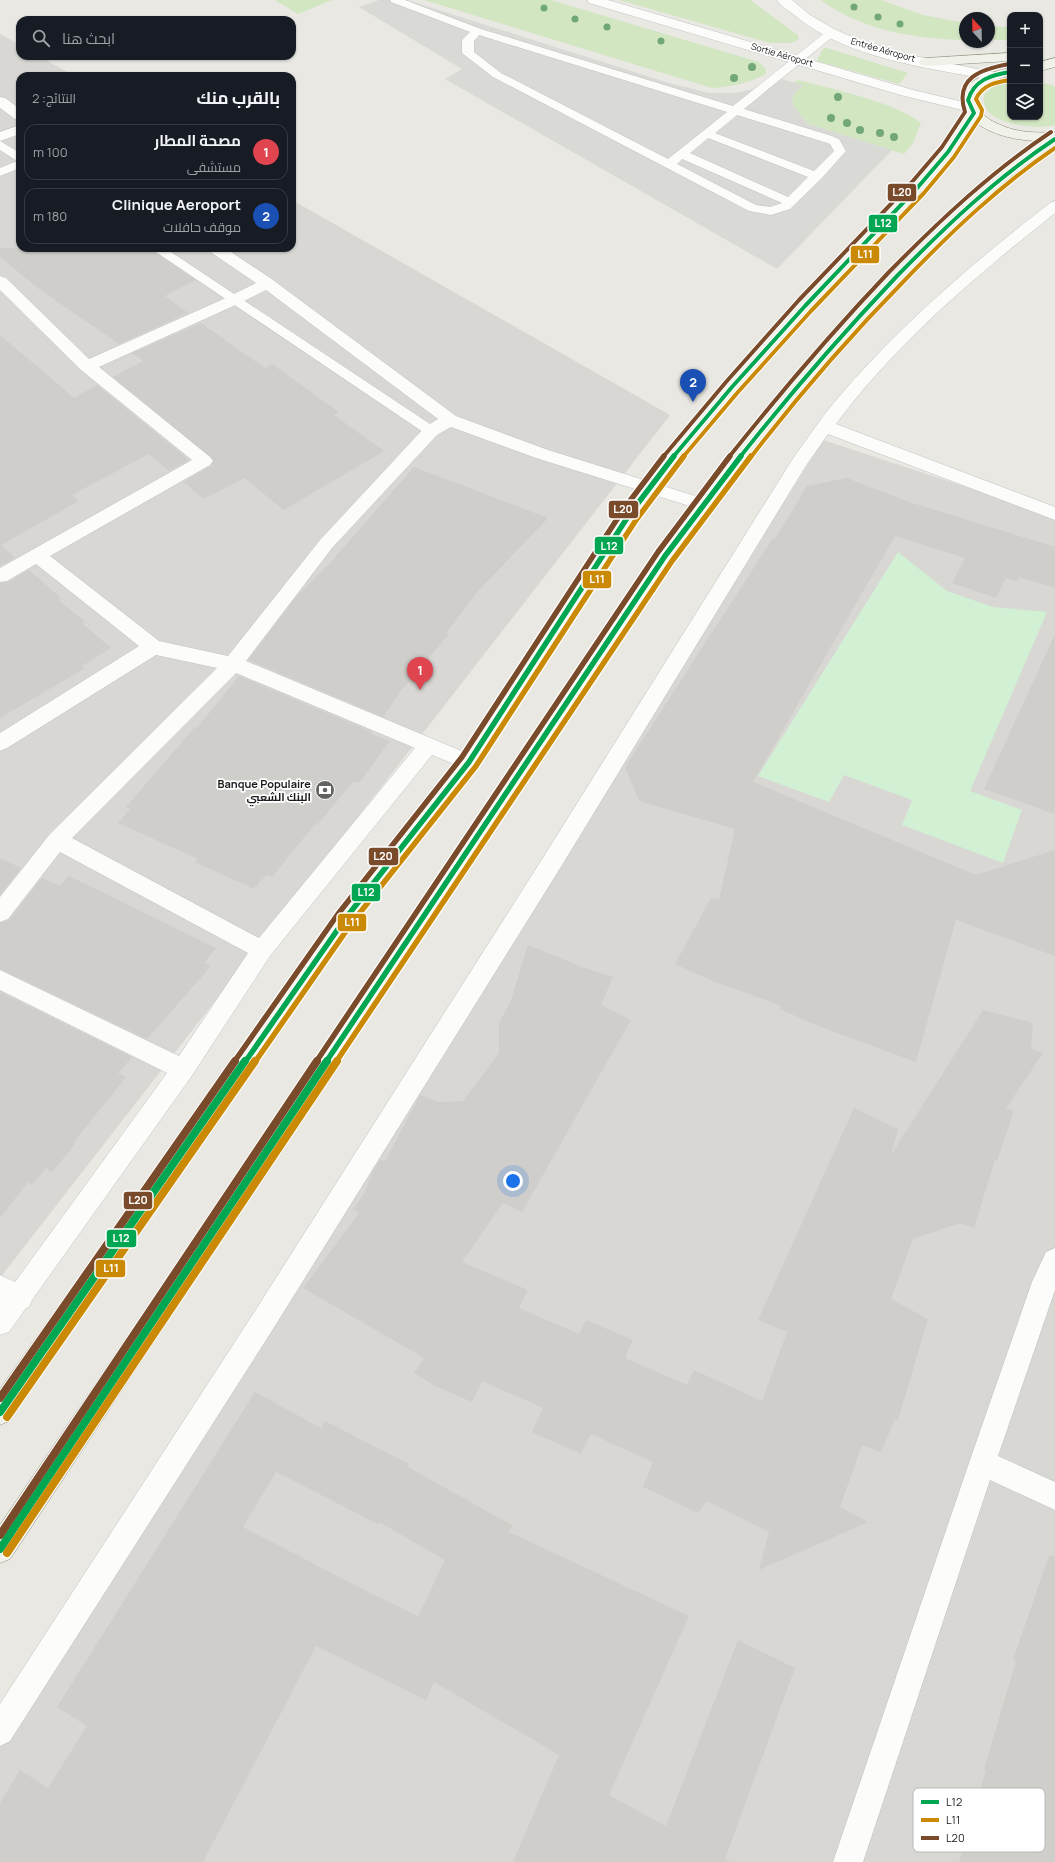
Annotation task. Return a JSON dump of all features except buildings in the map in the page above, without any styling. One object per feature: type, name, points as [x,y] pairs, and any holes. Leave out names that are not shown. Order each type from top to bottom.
[{"type":"main road","points":[[1043,53],[1055,51]]},
{"type":"main road","points":[[926,62],[1007,57]]},
{"type":"main road","points":[[1043,66],[1055,62]]},
{"type":"main road","points":[[1007,73],[991,76],[976,84],[970,92],[968,100],[972,110],[988,124],[1011,133],[1055,138]]},
{"type":"main road","points":[[0,1412],[345,919],[469,762],[624,521],[649,488],[753,362],[918,187],[948,152],[972,110]]},
{"type":"main road","points":[[0,1549],[665,556],[702,504],[783,401],[871,303],[996,181],[1040,147],[1055,138]]},
{"type":"street","name":"Sortie Aéroport","points":[[594,0],[909,93],[972,110]]},
{"type":"street","name":"Entrée Aéroport","points":[[784,0],[806,19],[831,33],[868,47],[926,62],[991,76]]},
{"type":"street","points":[[0,101],[16,113]]},
{"type":"street","points":[[0,137],[16,131]]},
{"type":"street","points":[[0,1731],[264,1320],[554,859],[772,504],[825,426],[865,377],[921,320],[1055,206]]},
{"type":"street","points":[[221,252],[266,283],[450,420],[542,454],[702,504]]},
{"type":"street","points":[[0,281],[87,366],[204,461],[0,576]]},
{"type":"street","points":[[87,366],[234,300],[266,283]]},
{"type":"street","points":[[0,913],[57,840],[233,664],[326,544],[431,431],[450,420]]},
{"type":"street","points":[[825,426],[1055,514]]},
{"type":"street","points":[[37,555],[153,647],[233,664],[469,762]]},
{"type":"street","points":[[0,743],[153,647]]},
{"type":"street","points":[[0,1323],[10,1292],[183,1070],[262,950],[429,745]]},
{"type":"street","points":[[57,840],[262,950]]},
{"type":"street","points":[[0,979],[154,1054],[183,1070]]},
{"type":"street","points":[[848,1862],[982,1463],[1052,1279]]},
{"type":"street","points":[[982,1463],[1055,1496]]},
{"type":"lane","points":[[395,0],[477,31],[835,142],[840,151],[817,176],[780,210],[762,211],[753,208],[497,76],[468,53],[468,40],[477,31]]},
{"type":"lane","points":[[669,164],[831,33]]},
{"type":"lane","points":[[707,134],[817,176]]},
{"type":"lane","points":[[0,145],[16,155]]},
{"type":"lane","points":[[681,154],[790,202]]},
{"type":"lane","points":[[0,172],[16,166]]},
{"type":"lane","points":[[162,252],[431,431]]},
{"type":"shaded area","points":[[379,0],[407,0],[669,83],[710,93],[735,93],[754,89],[770,76],[803,85],[794,94],[792,102],[808,124],[892,150],[777,269],[445,79],[462,69],[359,7]]},
{"type":"shaded area","points":[[0,34],[16,43],[16,60],[46,60],[67,72],[16,72],[16,252],[296,252],[296,202],[670,415],[0,1278]]},
{"type":"shaded area","points":[[823,440],[1055,516],[1055,1862],[0,1862],[0,1739],[635,741]]},
{"type":"green space","points":[[275,0],[332,0],[298,14]]},
{"type":"green space","points":[[424,0],[551,0],[759,62],[766,69],[766,74],[739,84],[712,88]]},
{"type":"green space","points":[[619,0],[750,0],[798,35],[799,39],[791,43],[770,43]]},
{"type":"green space","points":[[821,0],[881,0],[923,15],[959,22],[959,40],[927,38],[889,31],[853,19]]},
{"type":"green space","points":[[995,26],[1007,27],[1007,40],[995,40]]},
{"type":"green space","points":[[824,48],[908,73],[899,84],[817,61]]},
{"type":"green space","points":[[798,80],[862,97],[910,115],[921,123],[913,143],[904,154],[808,124],[792,102],[794,94],[802,86],[794,83]]},
{"type":"green space","points":[[1007,82],[1007,120],[1043,120],[1043,83],[1055,86],[1055,125],[1035,127],[1022,126],[998,119],[989,112],[984,104],[985,93],[998,83]]},
{"type":"green space","points":[[898,552],[947,591],[993,607],[1047,612],[970,791],[1022,810],[1003,863],[902,825],[912,800],[844,775],[829,802],[758,776]]},
{"type":"transit line","name":"L20","points":[[0,1398],[338,914],[462,757],[623,510],[656,466],[726,382],[799,300],[912,182],[942,147],[965,112],[962,101],[962,92],[965,84],[980,73],[1007,64]]},
{"type":"transit line","name":"L12","points":[[0,1412],[345,919],[469,762],[629,515],[662,471],[732,387],[805,306],[918,187],[948,152],[974,113],[968,100],[970,93],[978,83],[990,77],[1007,73]]},
{"type":"transit line","name":"L11","points":[[7,1417],[351,924],[476,766],[636,520],[668,476],[738,392],[811,311],[924,193],[954,157],[981,116],[982,110],[976,99],[981,90],[990,85],[1007,81]]},
{"type":"transit line","name":"L20","points":[[0,1535],[658,552],[716,474],[776,399],[840,325],[906,255],[975,189],[1012,159],[1051,132]]},
{"type":"transit line","name":"L12","points":[[0,1549],[665,556],[694,517],[783,404],[879,295],[981,195],[998,180],[1055,139]]},
{"type":"transit line","name":"L11","points":[[7,1553],[672,561],[701,522],[790,408],[886,299],[984,202],[1037,160],[1055,148]]},
{"type":"place","name":"Clinique Aeroport","points":[[693,402]]},
{"type":"place","name":"مصحة المطار","points":[[420,690]]},
{"type":"place","name":"Banque Populaire البنك الشعبي","points":[[325,790]]}]
